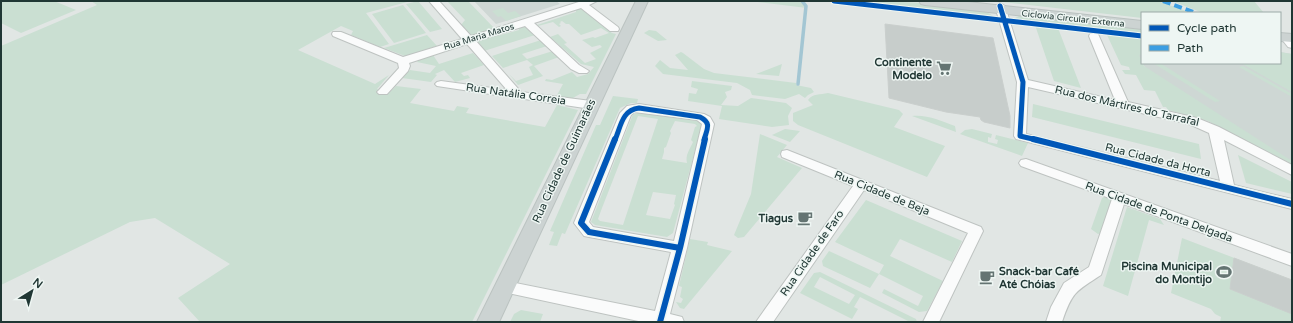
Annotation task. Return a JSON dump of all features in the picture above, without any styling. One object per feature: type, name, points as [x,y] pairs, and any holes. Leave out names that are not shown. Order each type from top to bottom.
[{"type":"main road","name":"Rua Cidade de Guimarães","points":[[488,322],[642,1]]},
{"type":"main road","points":[[925,1],[1141,22]]},
{"type":"main road","points":[[959,1],[1000,8],[1141,25]]},
{"type":"street","points":[[434,1],[516,93]]},
{"type":"street","points":[[588,3],[614,29]]},
{"type":"street","name":"Rua Maria Matos","points":[[403,61],[588,3]]},
{"type":"street","points":[[1000,8],[1023,82]]},
{"type":"street","points":[[527,22],[575,67],[583,70]]},
{"type":"street","points":[[337,34],[403,61],[405,66],[404,69],[383,92]]},
{"type":"street","points":[[1094,36],[1124,105]]},
{"type":"street","name":"Rua dos Mártires do Tarrafal","points":[[1023,82],[1194,121],[1215,130],[1292,171]]},
{"type":"street","name":"Rua Cidade da Horta","points":[[1023,82],[1020,136],[1292,204]]},
{"type":"street","name":"Rua Natália Correia","points":[[441,84],[516,93],[591,106]]},
{"type":"street","points":[[505,287],[666,321],[680,248],[708,124],[706,120],[700,117],[639,108],[631,109],[626,113],[581,223],[589,232],[680,248]]},
{"type":"street","points":[[1215,130],[1228,188]]},
{"type":"street","name":"Rua Cidade de Beja","points":[[787,154],[976,232],[931,322]]},
{"type":"street","name":"Rua Cidade de Ponta Delgada","points":[[1026,163],[1292,260]]},
{"type":"street","name":"Rua Cidade de Faro","points":[[764,322],[861,184]]},
{"type":"street","points":[[1054,322],[1059,307],[1070,287],[1096,271],[1120,198]]},
{"type":"shaded area","points":[[474,1],[556,1],[560,4],[496,24]]},
{"type":"shaded area","points":[[1130,37],[1141,39],[1141,62],[1123,38]]},
{"type":"shaded area","points":[[1281,52],[1292,54],[1292,164],[1193,113],[1166,95],[1143,64],[1281,64]]},
{"type":"green space","points":[[1,1],[54,1],[76,10],[21,33],[1,23]]},
{"type":"green space","points":[[91,1],[411,1],[366,13],[389,44],[380,47],[351,35],[353,31],[341,26],[298,50],[375,84],[389,75],[377,89],[388,94],[396,86],[421,89],[410,103],[454,111],[457,106],[469,108],[466,113],[545,127],[557,105],[578,110],[472,322],[200,322],[178,298],[230,264],[155,218],[130,222],[1,285],[1,46],[97,5]]},
{"type":"green space","points":[[418,1],[442,29],[430,32],[406,4]]},
{"type":"green space","points":[[447,1],[468,1],[495,29],[474,36],[470,35],[461,25],[465,20]]},
{"type":"green space","points":[[749,1],[803,1],[807,5],[807,8]]},
{"type":"green space","points":[[858,1],[908,2],[954,6],[988,13],[995,18],[857,3]]},
{"type":"green space","points":[[994,1],[1158,1],[1189,12],[1141,12],[1141,18]]},
{"type":"green space","points":[[1172,1],[1254,1],[1263,12],[1200,12]]},
{"type":"green space","points":[[403,5],[426,33],[394,43],[372,14]]},
{"type":"green space","points":[[503,8],[508,13],[515,11],[521,16],[506,21],[501,16],[498,17],[492,11]]},
{"type":"green space","points":[[581,8],[612,33],[616,34],[586,94],[580,94],[571,99],[556,97],[563,84],[545,81],[546,79],[552,80],[572,72],[577,77],[588,74],[594,67],[581,64],[550,37],[558,34],[567,43],[564,44],[585,63],[596,59],[590,53],[602,47],[600,45],[592,47],[582,40],[593,37],[595,38],[609,33],[601,28],[581,35],[569,24],[562,21],[559,24],[561,26],[559,27],[553,22],[537,25],[576,12],[576,10]]},
{"type":"green space","points":[[1019,16],[1031,16],[1141,27],[1141,34],[1011,20]]},
{"type":"green space","points":[[1035,25],[1058,28],[1081,88],[1054,81]]},
{"type":"green space","points":[[526,26],[535,35],[484,51],[477,43],[480,39],[495,34],[497,36],[519,30],[518,27]]},
{"type":"green space","points":[[649,30],[656,31],[667,40],[658,41],[644,33]]},
{"type":"green space","points":[[427,35],[437,46],[405,56],[384,48]]},
{"type":"green space","points":[[1107,35],[1141,39],[1141,54],[1139,55],[1141,64],[1292,161],[1292,164],[1208,121],[1168,110],[1166,107],[1163,107],[1155,91],[1144,90],[1136,75],[1125,74],[1122,70],[1130,70],[1129,67],[1121,65]]},
{"type":"green space","points":[[541,40],[547,46],[522,54],[527,59],[553,51],[559,57],[534,66],[543,76],[518,85],[509,74],[516,81],[533,75],[529,67],[533,65],[527,60],[503,68],[492,56]]},
{"type":"green space","points":[[681,52],[704,69],[714,73],[796,83],[796,85],[811,88],[814,92],[805,98],[799,94],[785,99],[752,95],[750,90],[737,83],[663,74],[655,66],[660,60],[670,68],[688,70],[675,55]]},
{"type":"green space","points":[[1281,52],[1292,54],[1292,92],[1243,64],[1281,64]]},
{"type":"green space","points":[[473,53],[484,65],[461,73],[464,76],[468,75],[470,78],[455,82],[444,70],[435,74],[437,75],[431,82],[402,78],[410,70],[430,73],[436,66],[417,62],[433,55],[439,64]]},
{"type":"green space","points":[[782,64],[779,76],[756,74]]},
{"type":"green space","points":[[1155,64],[1162,64],[1220,101],[1215,102]]},
{"type":"green space","points":[[1243,66],[1292,94],[1292,97],[1239,67]]},
{"type":"green space","points":[[692,81],[732,86],[731,90],[725,92],[727,97],[721,105],[738,106],[751,98],[786,103],[792,108],[788,116],[789,125],[772,127],[719,119],[722,106],[688,101],[689,93],[696,94],[698,89],[691,87]]},
{"type":"green space","points":[[828,93],[899,110],[903,114],[894,127],[945,146],[927,177],[798,125],[793,121],[793,113],[813,105],[808,100],[810,98],[814,95]]},
{"type":"green space","points":[[613,96],[638,99],[637,103],[631,103],[620,108],[565,234],[562,233],[557,246],[549,245],[554,232],[550,231],[596,125],[600,125]]},
{"type":"green space","points":[[1033,104],[1199,144],[1201,159],[1032,117]]},
{"type":"green space","points":[[639,113],[698,121],[702,124],[673,233],[667,237],[595,225],[591,222],[633,114]],"holes":[[[638,116],[658,119],[623,225],[600,221],[598,219]],[[675,121],[695,124],[697,126],[695,127],[691,140],[693,142],[687,155],[687,163],[662,159],[664,148],[666,147],[671,133],[670,131]],[[653,192],[676,195],[675,205],[670,219],[646,215]]]},
{"type":"green space","points":[[912,116],[928,117],[945,122],[955,126],[956,132]]},
{"type":"green space","points":[[785,129],[800,131],[790,142],[772,135]]},
{"type":"green space","points":[[972,129],[992,134],[991,138],[988,137],[988,142],[997,144],[998,140],[995,139],[996,135],[1028,143],[1022,156],[960,134],[965,130]]},
{"type":"green space","points":[[760,134],[787,145],[777,157],[802,168],[744,237],[738,238],[734,235],[751,194]]},
{"type":"green space","points":[[1238,155],[1292,182],[1292,194],[1246,183]]},
{"type":"green space","points":[[1104,197],[1112,200],[1101,233],[1098,234],[1091,229],[1102,198]]},
{"type":"green space","points":[[866,200],[962,241],[952,262],[900,239],[890,256],[943,281],[927,311],[919,312],[882,293],[884,289],[918,306],[923,296],[879,274],[884,265],[835,242]]},
{"type":"green space","points":[[1127,207],[1160,219],[1164,225],[1149,220],[1128,296],[1103,286]]},
{"type":"green space","name":"Piscina Municipal do Montijo","points":[[1182,238],[1292,280],[1292,322],[1220,322],[1221,317],[1215,314],[1211,309],[1171,293]]},
{"type":"green space","points":[[690,239],[708,242],[707,245],[732,251],[684,309],[680,308],[676,302],[681,303],[683,299],[680,297],[682,287],[679,286]]},
{"type":"green space","points":[[829,251],[879,274],[870,288],[823,266],[822,261]]},
{"type":"green space","points":[[820,272],[916,319],[917,322],[910,322],[860,297],[854,307],[858,309],[852,319],[800,293],[814,273]],"holes":[[[820,277],[855,295],[849,304],[814,287]]]},
{"type":"green space","points":[[521,310],[543,314],[540,322],[510,322],[514,314]]},
{"type":"building","name":"Continente Modelo","points":[[885,24],[993,38],[1010,116],[1010,128],[984,122],[980,117],[946,112],[889,98]]},
{"type":"building","points":[[1234,258],[1292,280],[1292,314],[1230,289]]},
{"type":"waterway","points":[[798,84],[806,6],[802,1]]},
{"type":"marked path","points":[[1163,1],[1193,12]]},
{"type":"cycle path","name":"Ciclovia Circular Externa","points":[[834,1],[1141,36]]},
{"type":"cycle path","points":[[1000,6],[1023,82],[1020,136],[1292,204]]},
{"type":"cycle path","points":[[660,322],[680,248],[708,124],[706,120],[700,117],[639,108],[631,109],[626,113],[581,223],[589,232],[680,248]]},
{"type":"place","name":"Continente Modelo","points":[[944,68]]},
{"type":"place","name":"Tiagus","points":[[805,218]]},
{"type":"place","name":"Piscina Municipal do Montijo","points":[[1224,272]]},
{"type":"place","name":"Snack-bar Café Até Chóias","points":[[987,277]]}]
